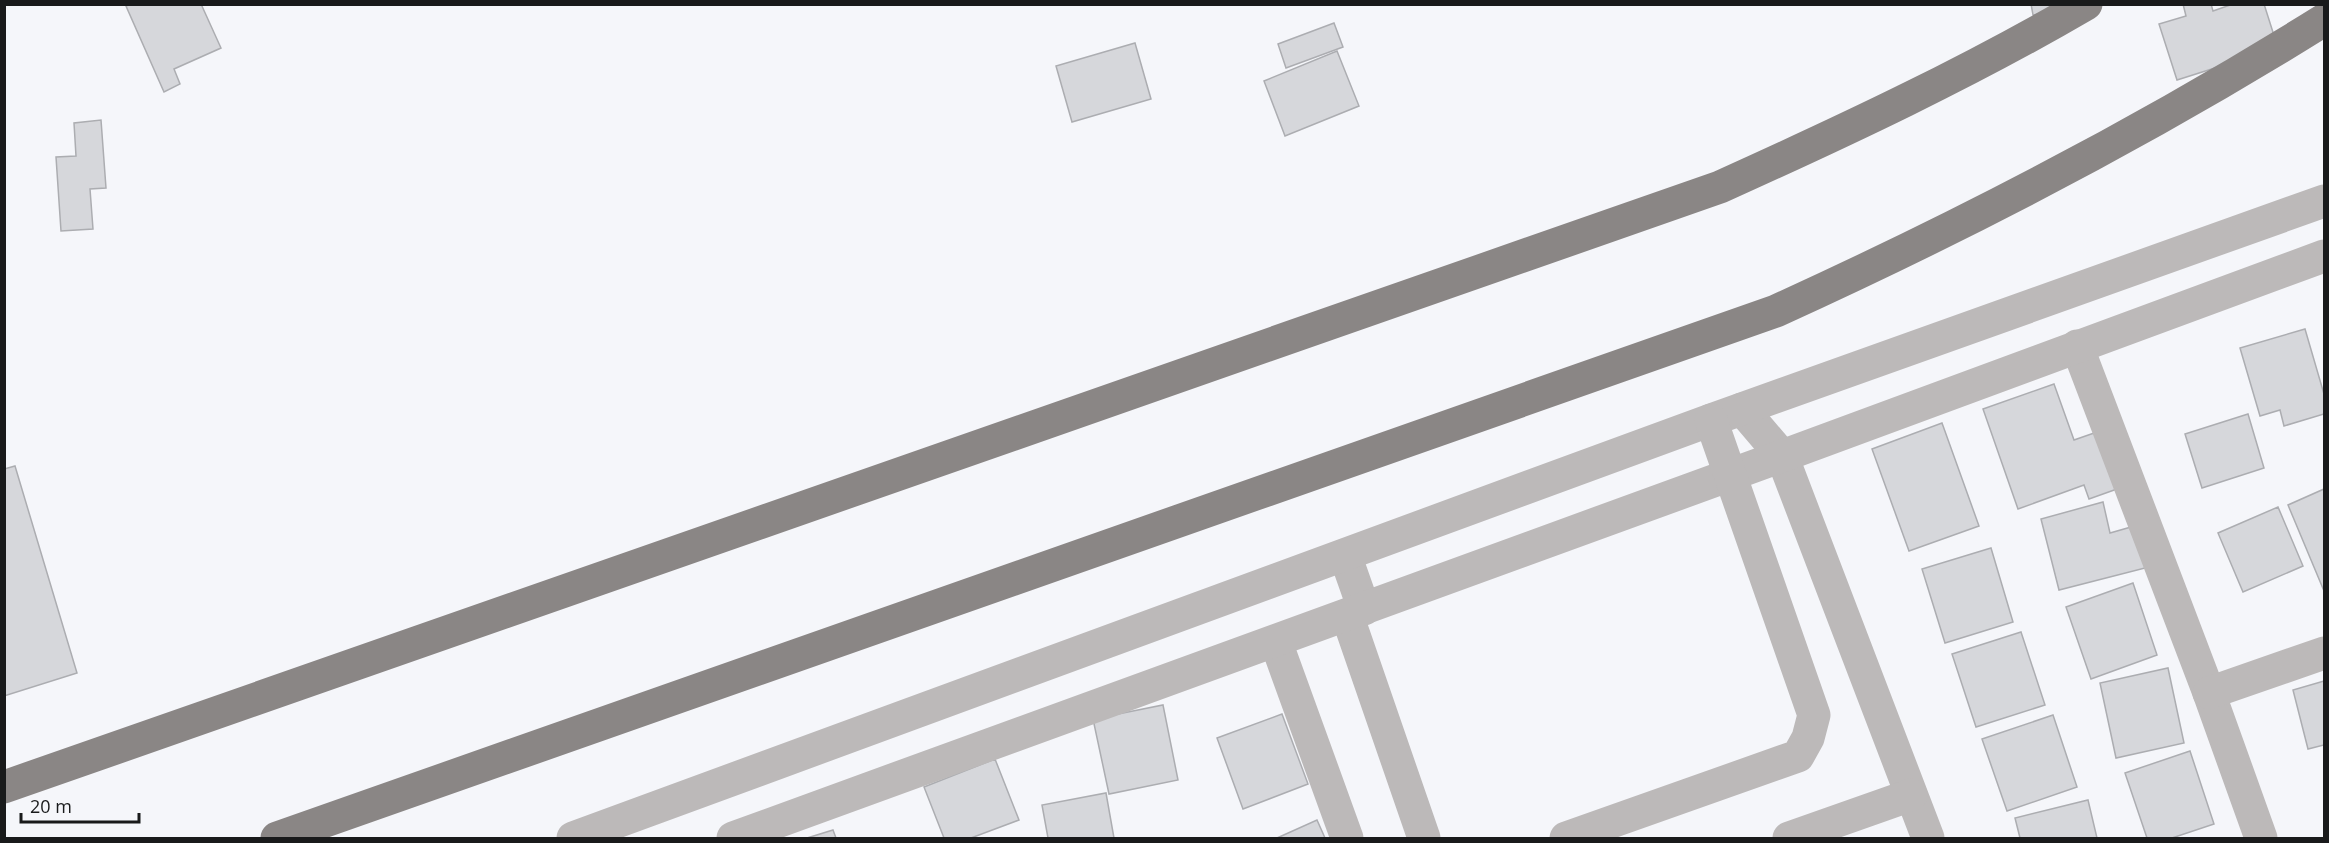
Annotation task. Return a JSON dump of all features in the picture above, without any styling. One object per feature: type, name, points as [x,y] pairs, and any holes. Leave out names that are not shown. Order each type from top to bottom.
[{"type":"main road","points":[[4,787],[1720,187],[1841,133],[1959,74],[2086,4]]},
{"type":"main road","points":[[277,838],[1776,311],[1899,255],[2030,189],[2141,130],[2325,20]]},
{"type":"street","points":[[573,838],[1711,420],[2325,201]]},
{"type":"street","points":[[733,838],[1276,642],[2325,256]]},
{"type":"street","points":[[2077,346],[2209,693],[2261,838]]},
{"type":"street","points":[[1742,409],[1782,456],[1928,838]]},
{"type":"street","points":[[1566,838],[1798,756],[1808,738],[1814,715],[1711,420]]},
{"type":"street","points":[[1345,555],[1356,612],[1424,838]]},
{"type":"street","points":[[1276,642],[1347,838]]},
{"type":"street","points":[[2209,693],[2325,653]]},
{"type":"street","points":[[1789,838],[1911,795]]},
{"type":"building","points":[[130,4],[201,4],[221,48],[174,69],[180,84],[164,92],[126,6]]},
{"type":"building","points":[[2031,4],[2101,4],[2033,15]]},
{"type":"building","points":[[2183,4],[2211,4],[2213,11],[2233,4],[2264,4],[2278,48],[2177,80],[2159,24],[2186,16]]},
{"type":"building","points":[[1334,23],[1343,47],[1286,68],[1278,44]]},
{"type":"building","points":[[1135,43],[1151,99],[1072,122],[1056,66]]},
{"type":"building","points":[[1337,51],[1359,106],[1285,136],[1264,81]]},
{"type":"building","points":[[101,120],[106,188],[90,189],[93,229],[61,231],[56,157],[76,156],[74,123]]},
{"type":"building","points":[[2305,329],[2324,394],[2324,414],[2284,426],[2280,410],[2260,416],[2240,348]]},
{"type":"building","points":[[2054,384],[2074,440],[2097,432],[2117,489],[2089,499],[2084,485],[2018,509],[1983,409]]},
{"type":"building","points":[[2248,414],[2264,468],[2202,488],[2185,434]]},
{"type":"building","points":[[1942,423],[1979,526],[1909,551],[1872,449]]},
{"type":"building","points":[[15,466],[77,673],[4,696],[4,469]]},
{"type":"building","points":[[2324,489],[2324,591],[2288,505]]},
{"type":"building","points":[[2103,502],[2110,533],[2138,525],[2149,567],[2059,590],[2041,519]]},
{"type":"building","points":[[2278,507],[2303,566],[2243,592],[2218,533]]},
{"type":"building","points":[[1991,548],[2013,622],[1945,643],[1922,569]]},
{"type":"building","points":[[2133,583],[2157,655],[2091,679],[2066,607]]},
{"type":"building","points":[[2021,632],[2045,705],[1976,727],[1952,654]]},
{"type":"building","points":[[2168,668],[2184,743],[2116,758],[2100,683]]},
{"type":"building","points":[[2324,681],[2324,745],[2308,749],[2293,690]]},
{"type":"building","points":[[1163,705],[1178,780],[1109,794],[1093,719]]},
{"type":"building","points":[[1282,714],[1308,784],[1243,809],[1217,738]]},
{"type":"building","points":[[2053,715],[2077,787],[2007,811],[1982,739]]},
{"type":"building","points":[[2190,751],[2214,824],[2172,838],[2147,838],[2125,773]]},
{"type":"building","points":[[995,759],[1019,820],[971,838],[944,838],[924,787]]},
{"type":"building","points":[[1106,793],[1114,838],[1048,838],[1042,805]]},
{"type":"building","points":[[2088,800],[2097,838],[2020,838],[2015,818]]},
{"type":"building","points":[[1317,820],[1325,838],[1277,838]]},
{"type":"building","points":[[833,830],[836,838],[807,838]]}]
